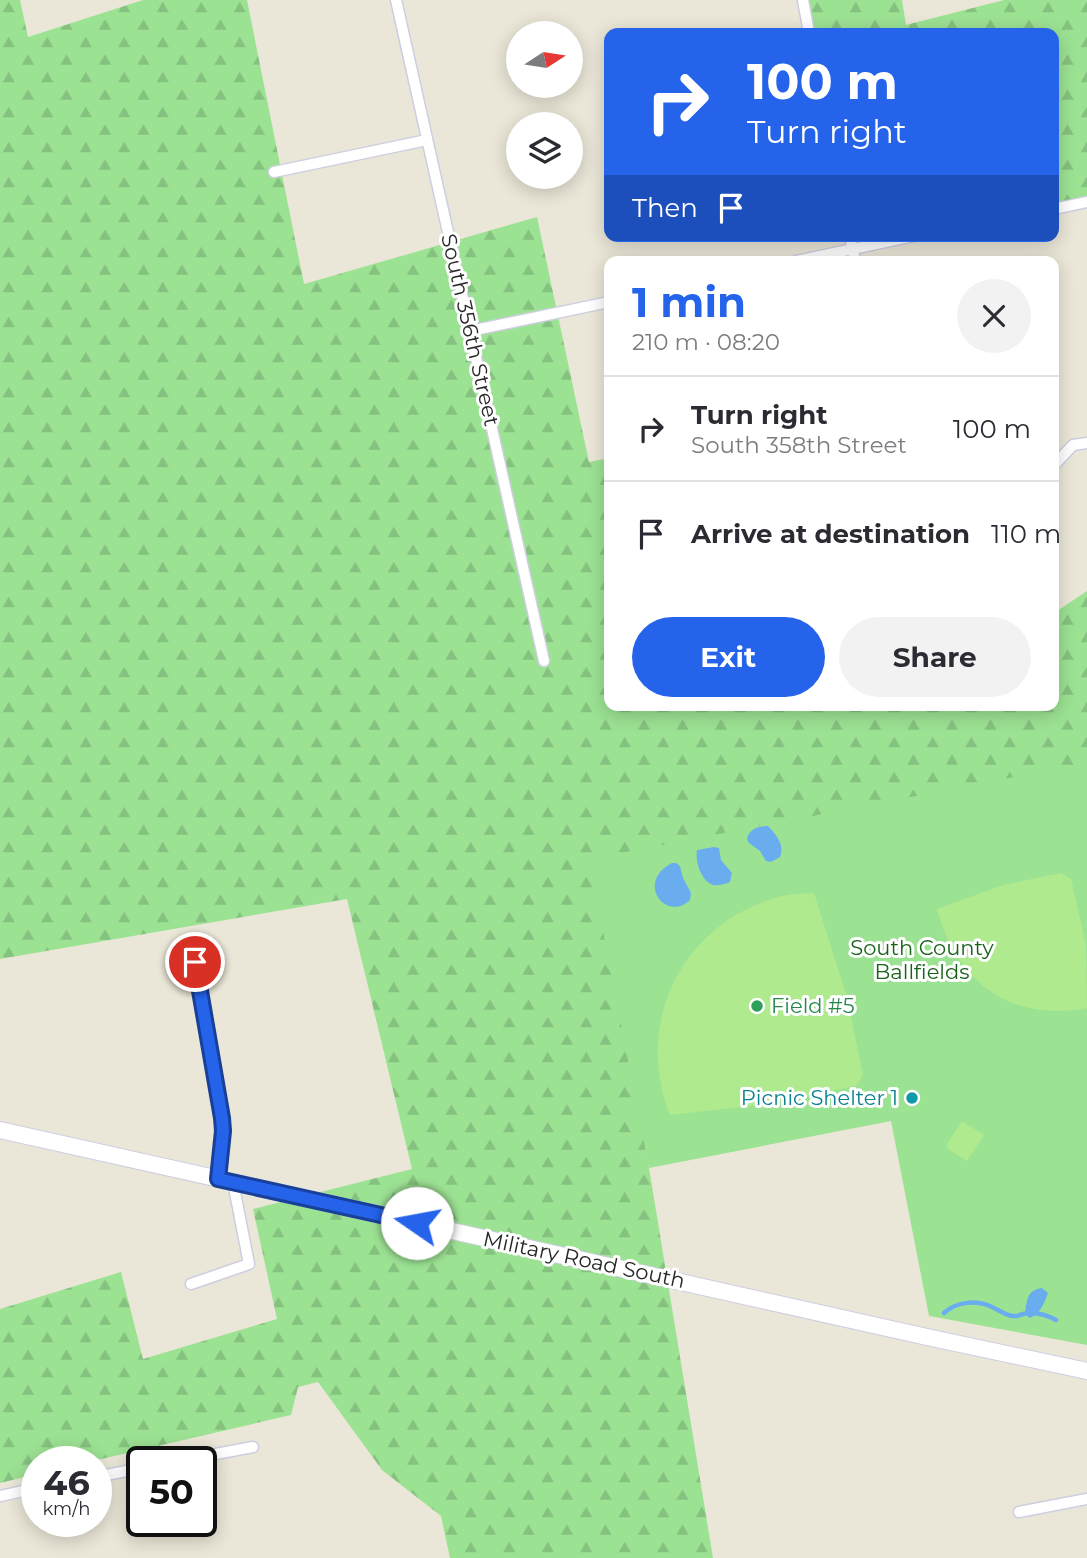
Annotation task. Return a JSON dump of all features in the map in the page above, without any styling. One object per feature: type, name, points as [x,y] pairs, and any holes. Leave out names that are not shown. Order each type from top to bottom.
[{"type":"main road","name":"Military Road South","points":[[0,1130],[1087,1371]]},
{"type":"street","name":"South 356th Street","points":[[396,0],[544,661]]},
{"type":"street","points":[[803,0],[808,28]]},
{"type":"street","points":[[274,172],[427,140]]},
{"type":"street","points":[[1059,208],[1087,202]]},
{"type":"street","points":[[852,242],[854,256]]},
{"type":"street","points":[[818,256],[884,242]]},
{"type":"street","points":[[470,331],[604,303]]},
{"type":"street","points":[[1059,460],[1073,445],[1087,443]]},
{"type":"street","points":[[191,1284],[249,1264],[226,1181],[222,1118],[195,962]]},
{"type":"street","points":[[217,1454],[253,1447]]},
{"type":"street","points":[[0,1496],[21,1492]]},
{"type":"street","points":[[1019,1512],[1087,1499]]},
{"type":"green space","points":[[0,0],[20,0],[28,37],[143,0],[247,0],[304,284],[537,217],[589,462],[604,459],[604,711],[1059,711],[1059,610],[1087,591],[1087,850],[604,883],[713,1558],[450,1558],[441,1516],[382,1470],[318,1382],[298,1387],[291,1415],[158,1446],[126,1446],[126,1453],[112,1457],[112,1446],[21,1446],[21,1478],[0,1483],[0,1309],[121,1272],[143,1359],[277,1319],[253,1209],[412,1169],[347,899],[0,959]]},
{"type":"green space","points":[[803,0],[902,0],[906,25],[1004,0],[1087,0],[1087,202],[1059,208],[1059,28],[808,28]]},
{"type":"green space","name":"South County Ballfields","points":[[1087,763],[1087,1345],[929,1316],[891,1121],[649,1168],[589,859]]},
{"type":"green space","points":[[1061,873],[1071,879],[1086,945],[1087,1008],[1059,1011],[1034,1009],[991,992],[973,977],[958,958],[937,909],[1003,885]]},
{"type":"green space","name":"Field #5","points":[[814,893],[846,994],[863,1075],[856,1086],[774,1103],[670,1115],[660,1079],[658,1043],[664,1009],[676,977],[696,949],[721,925],[751,907],[787,895]]},
{"type":"green space","points":[[962,1121],[984,1135],[967,1161],[948,1149],[947,1144]]},
{"type":"water","points":[[768,826],[781,844],[780,857],[771,862],[766,861],[747,839],[754,829]]},
{"type":"water","points":[[719,848],[721,860],[732,873],[730,882],[713,885],[705,879],[700,870],[697,850]]},
{"type":"water","points":[[672,863],[680,866],[691,893],[690,900],[681,906],[672,907],[658,897],[655,889],[661,871]]},
{"type":"water","points":[[1042,1288],[1048,1293],[1045,1300],[1039,1312],[1029,1318],[1025,1313],[1029,1296],[1033,1291]]},
{"type":"waterway","points":[[944,1313],[955,1306],[974,1303],[1010,1315],[1036,1313],[1056,1320]]},
{"type":"place","name":"Field #5","points":[[757,1006]]},
{"type":"place","name":"Picnic Shelter 1","points":[[912,1098]]},
{"type":"route","points":[[195,962],[222,1118],[218,1179],[417,1223]]}]
